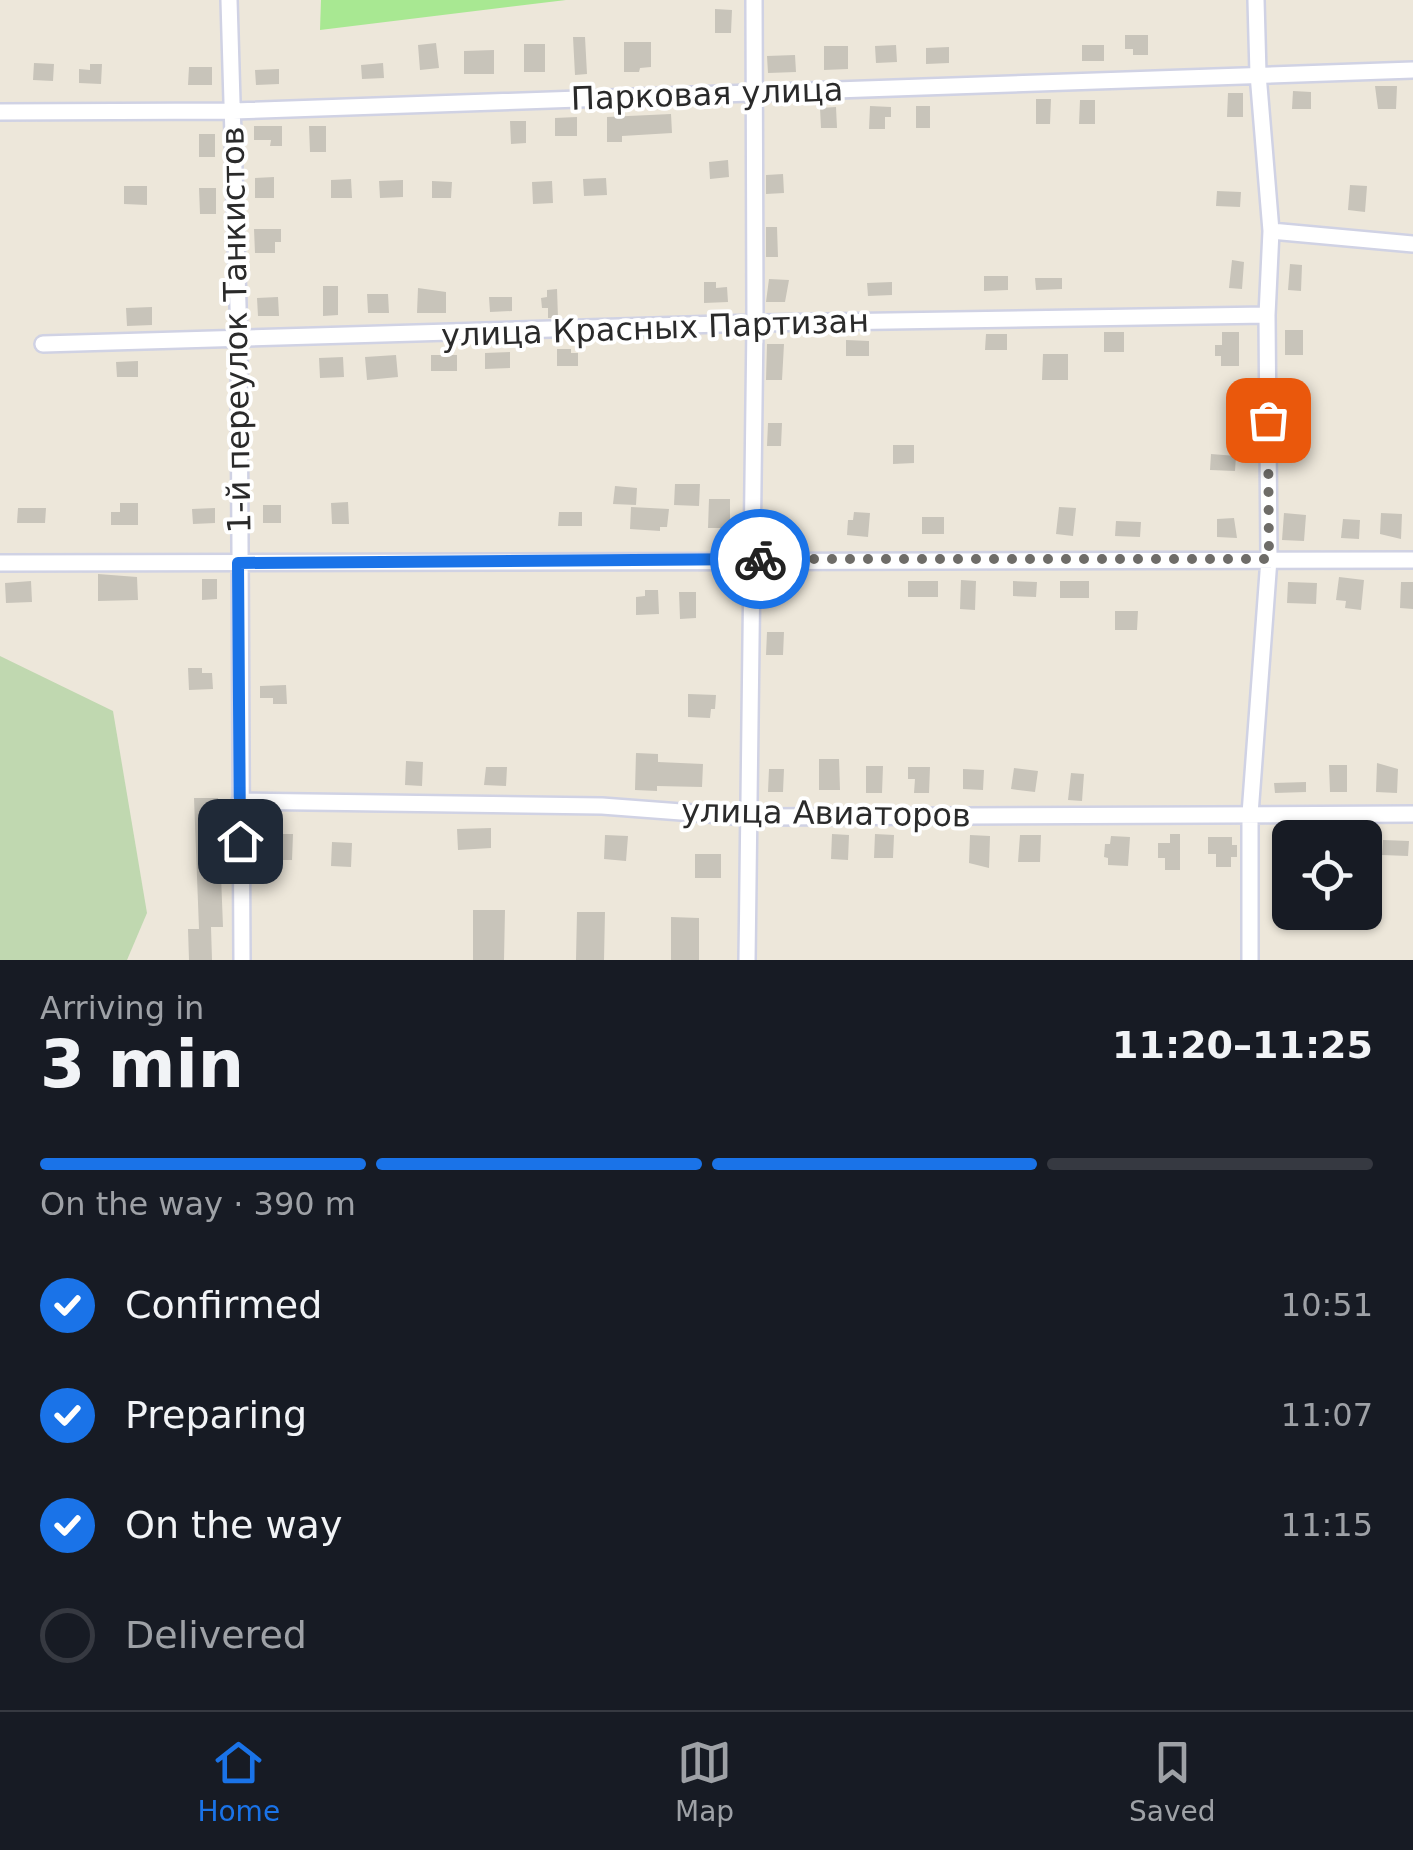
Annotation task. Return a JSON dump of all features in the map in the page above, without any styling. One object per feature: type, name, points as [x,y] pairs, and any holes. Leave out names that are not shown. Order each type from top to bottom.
[{"type":"street","name":"1-й переулок Танкистов","points":[[229,0],[239,340],[242,960]]},
{"type":"street","points":[[746,960],[755,323],[754,0]]},
{"type":"street","points":[[1250,960],[1250,814],[1269,559],[1271,231],[1256,0]]},
{"type":"street","name":"Парковая улица","points":[[0,112],[233,111],[1413,70]]},
{"type":"street","points":[[1271,231],[1413,244]]},
{"type":"street","name":"улица Красных Партизан","points":[[44,344],[755,323],[1268,315]]},
{"type":"street","points":[[0,563],[1413,560]]},
{"type":"street","name":"улица Авиаторов","points":[[240,801],[602,806],[747,817],[1413,814]]},
{"type":"green space","points":[[321,0],[566,0],[320,30]]},
{"type":"green space","points":[[0,656],[113,711],[147,913],[127,960],[0,960]]},
{"type":"building","points":[[715,9],[732,10],[731,33],[715,33]]},
{"type":"building","points":[[1125,35],[1148,35],[1148,55],[1133,55],[1133,49],[1125,49]]},
{"type":"building","points":[[573,37],[585,37],[587,74],[575,75]]},
{"type":"building","points":[[624,42],[651,42],[651,67],[624,72]]},
{"type":"building","points":[[436,43],[439,68],[420,70],[418,45]]},
{"type":"building","points":[[524,44],[545,44],[545,72],[524,72]]},
{"type":"building","points":[[896,45],[897,62],[876,63],[875,46]]},
{"type":"building","points":[[1082,45],[1104,45],[1104,61],[1082,61]]},
{"type":"building","points":[[824,46],[848,46],[848,69],[824,70]]},
{"type":"building","points":[[949,47],[949,63],[926,64],[926,48]]},
{"type":"building","points":[[494,50],[494,74],[464,74],[464,51]]},
{"type":"building","points":[[795,55],[796,72],[768,73],[767,56]]},
{"type":"building","points":[[34,63],[54,64],[53,81],[33,80]]},
{"type":"building","points":[[383,63],[384,78],[362,79],[361,65]]},
{"type":"building","points":[[90,64],[102,64],[101,84],[79,83],[79,69],[90,70]]},
{"type":"building","points":[[189,67],[212,67],[212,85],[188,85]]},
{"type":"building","points":[[279,69],[279,84],[256,85],[255,70]]},
{"type":"building","points":[[1375,86],[1397,86],[1396,109],[1378,109]]},
{"type":"building","points":[[1293,91],[1311,92],[1311,109],[1292,109]]},
{"type":"building","points":[[1228,93],[1243,93],[1243,117],[1227,117]]},
{"type":"building","points":[[1036,99],[1051,99],[1050,124],[1036,124]]},
{"type":"building","points":[[1080,100],[1095,100],[1095,124],[1079,124]]},
{"type":"building","points":[[870,106],[891,107],[891,117],[885,117],[885,129],[869,129]]},
{"type":"building","points":[[916,106],[930,106],[930,128],[916,128]]},
{"type":"building","points":[[836,107],[837,128],[821,128],[820,108]]},
{"type":"building","points":[[671,114],[672,133],[622,136],[622,142],[607,142],[607,117]]},
{"type":"building","points":[[577,117],[577,136],[555,136],[555,118]]},
{"type":"building","points":[[510,121],[526,121],[526,143],[511,144]]},
{"type":"building","points":[[254,126],[282,126],[282,146],[270,146],[271,140],[254,140]]},
{"type":"building","points":[[309,126],[326,126],[326,152],[310,152]]},
{"type":"building","points":[[199,134],[215,134],[215,157],[199,157]]},
{"type":"building","points":[[728,160],[729,177],[710,179],[709,162]]},
{"type":"building","points":[[783,174],[784,193],[766,194],[766,175]]},
{"type":"building","points":[[274,177],[274,198],[255,198],[255,178]]},
{"type":"building","points":[[606,178],[607,195],[584,196],[583,179]]},
{"type":"building","points":[[351,179],[352,198],[331,198],[331,180]]},
{"type":"building","points":[[403,180],[403,197],[380,198],[379,181]]},
{"type":"building","points":[[432,181],[452,182],[451,198],[432,198]]},
{"type":"building","points":[[552,181],[553,203],[533,204],[532,182]]},
{"type":"building","points":[[1350,185],[1367,186],[1365,212],[1348,210]]},
{"type":"building","points":[[124,186],[147,186],[147,205],[124,204]]},
{"type":"building","points":[[199,188],[216,188],[216,214],[200,214]]},
{"type":"building","points":[[1217,191],[1241,192],[1240,207],[1216,206]]},
{"type":"building","points":[[766,227],[777,227],[778,257],[766,257]]},
{"type":"building","points":[[254,229],[281,229],[281,242],[275,242],[275,253],[255,253]]},
{"type":"building","points":[[1232,260],[1244,262],[1242,289],[1229,288]]},
{"type":"building","points":[[1290,264],[1302,265],[1301,291],[1288,290]]},
{"type":"building","points":[[984,276],[1008,276],[1008,290],[984,291]]},
{"type":"building","points":[[1035,278],[1062,278],[1062,289],[1036,290]]},
{"type":"building","points":[[769,279],[789,280],[785,302],[766,302]]},
{"type":"building","points":[[704,282],[716,282],[716,288],[727,287],[728,302],[704,303]]},
{"type":"building","points":[[892,282],[892,295],[868,296],[867,283]]},
{"type":"building","points":[[323,286],[338,286],[338,315],[323,316]]},
{"type":"building","points":[[418,288],[446,292],[446,313],[417,313]]},
{"type":"building","points":[[557,289],[558,318],[548,318],[548,308],[542,308],[541,298],[547,297],[547,290]]},
{"type":"building","points":[[367,294],[388,294],[389,313],[368,313]]},
{"type":"building","points":[[278,297],[279,316],[258,316],[257,298]]},
{"type":"building","points":[[489,297],[512,297],[512,311],[490,312]]},
{"type":"building","points":[[152,307],[152,325],[127,326],[126,308]]},
{"type":"building","points":[[1285,330],[1303,330],[1303,355],[1285,355]]},
{"type":"building","points":[[1104,332],[1124,332],[1124,352],[1104,352]]},
{"type":"building","points":[[1222,332],[1239,332],[1239,366],[1221,366],[1221,356],[1215,356],[1215,345],[1222,345]]},
{"type":"building","points":[[986,334],[1007,334],[1007,350],[985,350]]},
{"type":"building","points":[[846,340],[869,341],[869,356],[846,356]]},
{"type":"building","points":[[767,344],[784,344],[782,380],[766,380]]},
{"type":"building","points":[[557,349],[578,353],[578,366],[557,366]]},
{"type":"building","points":[[510,352],[510,368],[485,369],[485,353]]},
{"type":"building","points":[[1043,354],[1068,354],[1068,380],[1042,380]]},
{"type":"building","points":[[396,355],[398,377],[367,380],[365,357]]},
{"type":"building","points":[[431,355],[457,355],[457,371],[431,371]]},
{"type":"building","points":[[343,357],[344,377],[320,378],[319,358]]},
{"type":"building","points":[[138,361],[138,377],[117,377],[116,362]]},
{"type":"building","points":[[1285,384],[1303,384],[1303,416],[1285,416]]},
{"type":"building","points":[[1229,395],[1245,395],[1245,415],[1229,415]]},
{"type":"building","points":[[768,423],[782,423],[781,446],[767,446]]},
{"type":"building","points":[[893,445],[914,445],[914,463],[893,464]]},
{"type":"building","points":[[1211,454],[1236,456],[1235,471],[1210,470]]},
{"type":"building","points":[[675,484],[700,484],[699,506],[674,505]]},
{"type":"building","points":[[615,486],[637,488],[636,505],[613,504]]},
{"type":"building","points":[[709,499],[730,499],[730,528],[708,528]]},
{"type":"building","points":[[348,502],[349,524],[332,524],[331,503]]},
{"type":"building","points":[[120,503],[138,503],[138,525],[111,525],[111,512],[120,512]]},
{"type":"building","points":[[263,505],[281,505],[281,523],[263,523]]},
{"type":"building","points":[[631,507],[669,509],[667,527],[660,527],[660,531],[630,529]]},
{"type":"building","points":[[1059,507],[1076,508],[1073,536],[1056,534]]},
{"type":"building","points":[[18,508],[46,508],[45,523],[17,523]]},
{"type":"building","points":[[215,508],[215,523],[193,524],[192,509]]},
{"type":"building","points":[[559,512],[582,512],[582,526],[558,526]]},
{"type":"building","points":[[854,512],[870,513],[868,537],[847,535],[848,520],[853,520]]},
{"type":"building","points":[[1284,513],[1306,515],[1304,541],[1282,540]]},
{"type":"building","points":[[1381,513],[1402,514],[1401,539],[1380,534]]},
{"type":"building","points":[[922,517],[944,517],[944,534],[922,534]]},
{"type":"building","points":[[1234,518],[1237,538],[1217,537],[1217,519]]},
{"type":"building","points":[[1343,519],[1360,520],[1359,539],[1341,538]]},
{"type":"building","points":[[1116,521],[1141,522],[1140,537],[1115,536]]},
{"type":"building","points":[[98,574],[137,577],[138,600],[98,601]]},
{"type":"building","points":[[1339,577],[1364,580],[1361,610],[1345,608],[1346,601],[1336,600]]},
{"type":"building","points":[[202,579],[217,579],[217,599],[202,600]]},
{"type":"building","points":[[961,580],[976,581],[975,610],[960,609]]},
{"type":"building","points":[[31,581],[32,602],[6,603],[5,583]]},
{"type":"building","points":[[908,581],[938,581],[938,597],[908,597]]},
{"type":"building","points":[[1013,581],[1037,582],[1036,597],[1013,596]]},
{"type":"building","points":[[1060,581],[1089,581],[1089,598],[1060,598]]},
{"type":"building","points":[[1288,582],[1317,583],[1316,604],[1287,603]]},
{"type":"building","points":[[1401,582],[1413,582],[1413,609],[1400,608]]},
{"type":"building","points":[[645,590],[658,590],[659,614],[636,615],[636,597],[645,596]]},
{"type":"building","points":[[679,592],[696,592],[696,618],[680,619]]},
{"type":"building","points":[[1115,611],[1138,611],[1137,630],[1115,630]]},
{"type":"building","points":[[767,632],[784,632],[783,655],[766,655]]},
{"type":"building","points":[[188,668],[212,673],[213,689],[189,690]]},
{"type":"building","points":[[286,685],[287,704],[273,704],[273,698],[260,698],[260,686]]},
{"type":"building","points":[[688,694],[716,695],[710,718],[688,717]]},
{"type":"building","points":[[636,753],[658,754],[658,762],[703,764],[702,787],[657,786],[657,791],[635,790]]},
{"type":"building","points":[[819,759],[839,759],[840,790],[819,790]]},
{"type":"building","points":[[406,761],[423,762],[422,786],[405,785]]},
{"type":"building","points":[[1377,763],[1398,769],[1397,793],[1376,792]]},
{"type":"building","points":[[1329,765],[1347,765],[1347,792],[1330,792]]},
{"type":"building","points":[[866,766],[883,766],[882,793],[866,793]]},
{"type":"building","points":[[486,767],[507,767],[506,786],[484,785]]},
{"type":"building","points":[[908,767],[930,767],[929,793],[914,793],[915,779],[908,779]]},
{"type":"building","points":[[1014,768],[1038,771],[1035,792],[1011,789]]},
{"type":"building","points":[[769,769],[784,769],[783,792],[768,792]]},
{"type":"building","points":[[963,769],[984,770],[983,790],[963,789]]},
{"type":"building","points":[[1071,773],[1084,774],[1082,801],[1068,800]]},
{"type":"building","points":[[1306,782],[1306,792],[1275,793],[1274,783]]},
{"type":"building","points":[[194,798],[218,798],[223,927],[211,927],[212,960],[189,960],[188,929],[199,929]]},
{"type":"building","points":[[491,828],[491,848],[458,850],[457,829]]},
{"type":"building","points":[[269,834],[293,834],[292,860],[257,860],[257,841],[269,842]]},
{"type":"building","points":[[832,834],[849,835],[848,860],[831,859]]},
{"type":"building","points":[[875,834],[894,835],[893,858],[874,858]]},
{"type":"building","points":[[1170,834],[1180,834],[1180,870],[1165,870],[1165,858],[1158,858],[1158,843],[1170,843]]},
{"type":"building","points":[[605,835],[628,836],[626,861],[604,859]]},
{"type":"building","points":[[970,835],[990,836],[989,868],[969,863]]},
{"type":"building","points":[[1020,835],[1041,835],[1040,862],[1018,862]]},
{"type":"building","points":[[1111,836],[1130,837],[1128,866],[1108,865],[1105,844],[1110,844]]},
{"type":"building","points":[[1208,837],[1232,837],[1237,857],[1231,857],[1231,867],[1216,867],[1216,854],[1208,854]]},
{"type":"building","points":[[1383,840],[1409,841],[1408,856],[1382,855]]},
{"type":"building","points":[[332,842],[352,843],[351,867],[331,866]]},
{"type":"building","points":[[695,854],[721,854],[721,878],[695,878]]},
{"type":"building","points":[[473,910],[505,910],[504,960],[473,960]]},
{"type":"building","points":[[577,912],[605,912],[604,960],[576,960]]},
{"type":"building","points":[[671,917],[699,918],[699,960],[671,960]]},
{"type":"way so far","points":[[760,559],[1269,559],[1268,420]]},
{"type":"route","points":[[240,841],[238,563],[760,559]]}]
